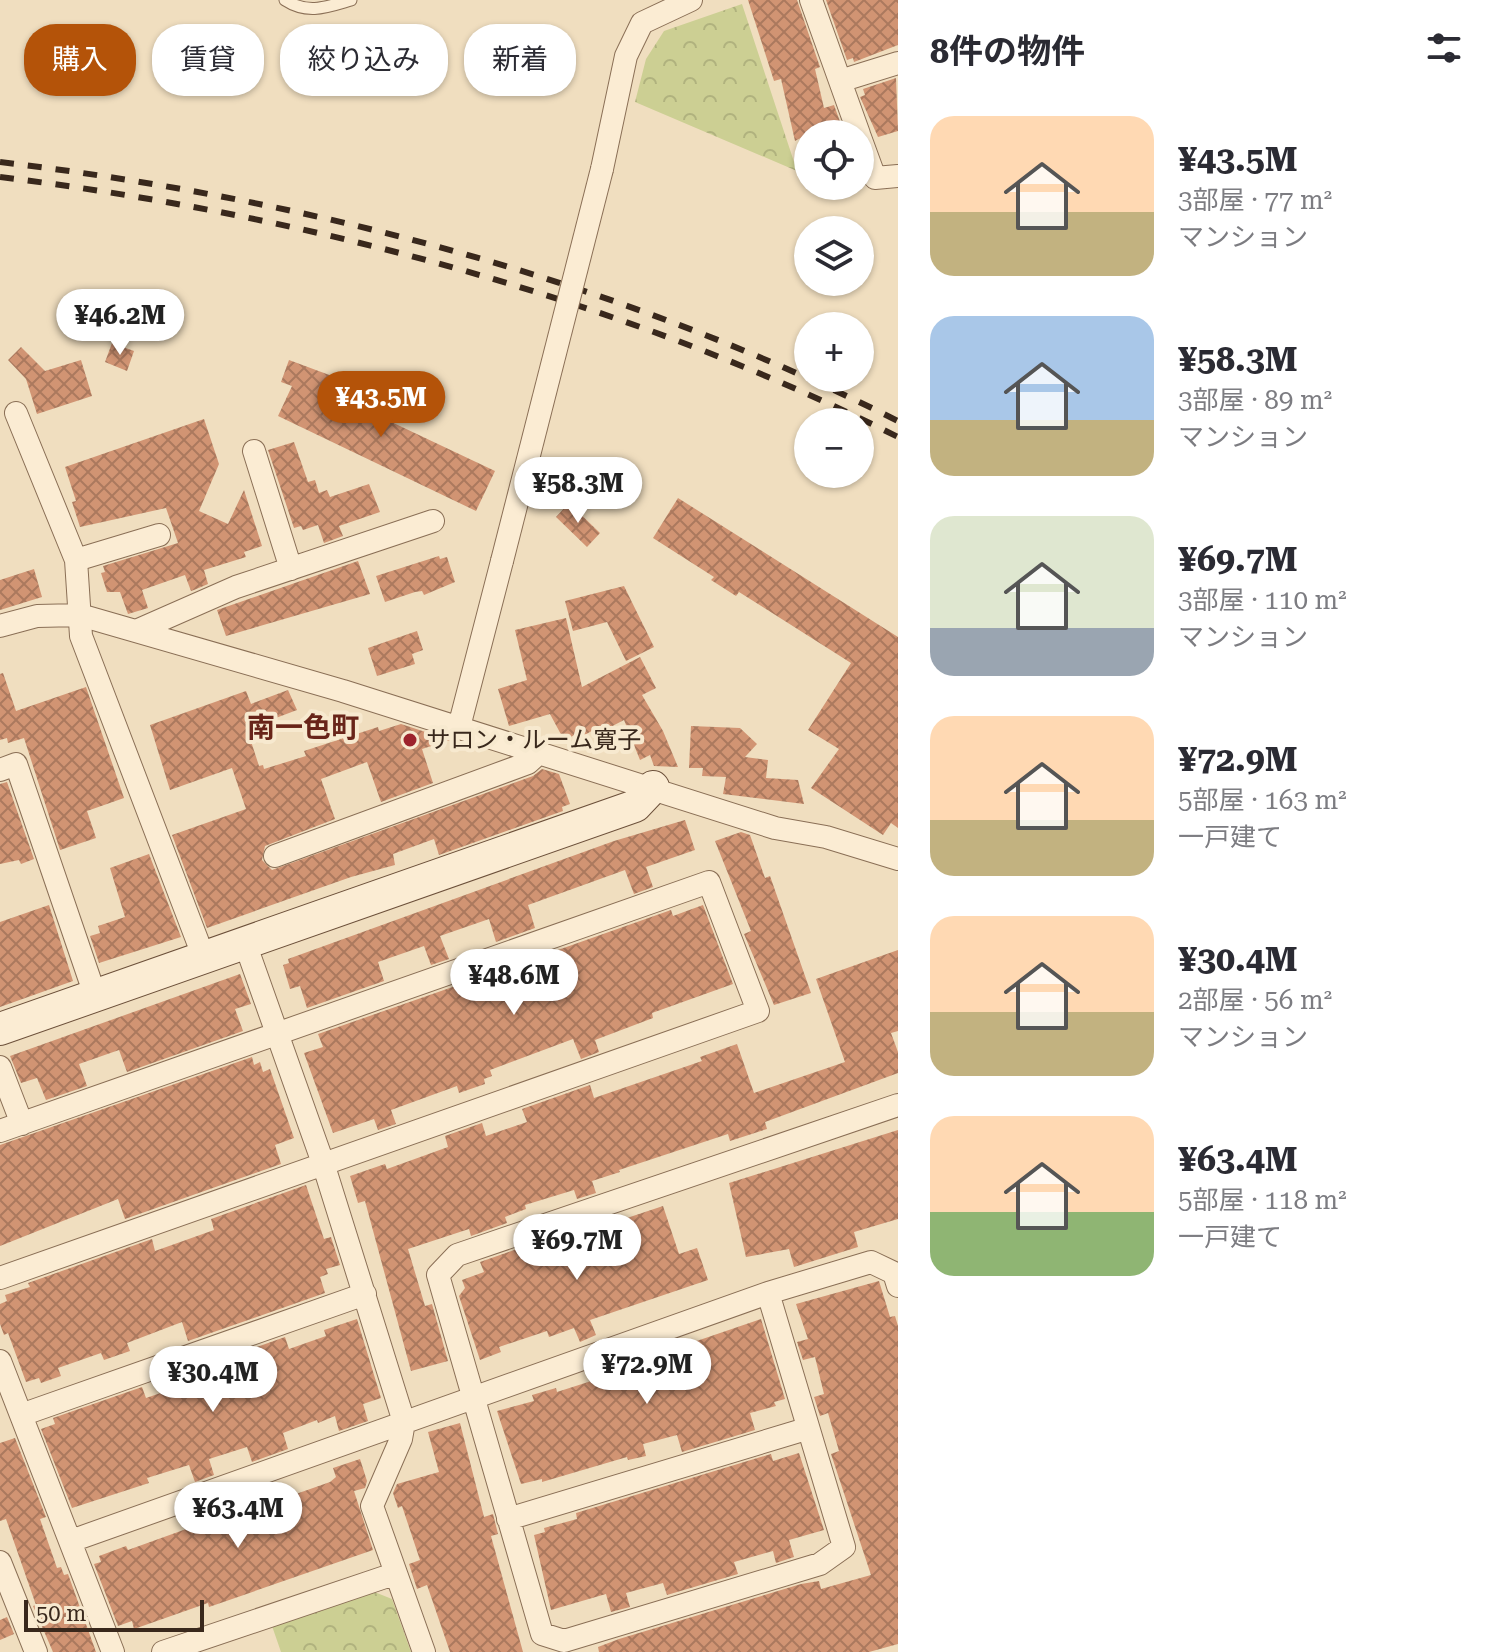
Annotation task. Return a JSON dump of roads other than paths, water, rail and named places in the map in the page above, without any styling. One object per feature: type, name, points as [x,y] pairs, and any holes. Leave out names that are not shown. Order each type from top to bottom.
[{"type":"street","points":[[459,727],[602,169],[626,56],[642,23],[691,0]]},
{"type":"street","points":[[811,0],[853,120]]},
{"type":"street","points":[[840,81],[898,63]]},
{"type":"street","points":[[874,175],[875,178],[898,176]]},
{"type":"street","points":[[16,413],[76,560],[81,636],[204,958]]},
{"type":"street","points":[[254,451],[291,569]]},
{"type":"street","points":[[136,631],[236,587],[433,521]]},
{"type":"street","points":[[76,560],[159,535]]},
{"type":"street","points":[[0,626],[37,616],[80,615],[459,727],[775,828],[826,837],[898,859]]},
{"type":"street","points":[[275,856],[528,763],[540,752]]},
{"type":"street","points":[[0,770],[16,764],[95,995]]},
{"type":"street","points":[[0,1029],[635,806],[653,787]]},
{"type":"street","points":[[0,1131],[709,882],[758,1011],[0,1278]]},
{"type":"street","points":[[245,943],[323,1163],[404,1422],[401,1439],[372,1506],[424,1652]]},
{"type":"street","points":[[0,1067],[22,1124]]},
{"type":"street","points":[[768,1293],[806,1429],[844,1547],[820,1564],[564,1641],[542,1634],[438,1275],[457,1255],[898,1105]]},
{"type":"street","points":[[71,1541],[404,1422],[473,1401],[768,1293],[871,1262],[894,1273],[898,1286]]},
{"type":"street","points":[[21,1415],[365,1294]]},
{"type":"street","points":[[0,1361],[113,1652]]},
{"type":"street","points":[[508,1519],[806,1429]]},
{"type":"street","points":[[0,1562],[36,1652]]},
{"type":"street","points":[[163,1652],[394,1574]]},
{"type":"lane","points":[[285,0],[296,7],[315,11],[351,0]]},
{"type":"railway","points":[[0,162],[231,198],[346,223],[460,253],[573,287],[684,327],[792,371],[898,421]]},
{"type":"railway","points":[[0,177],[229,214],[345,239],[460,270],[574,304],[685,344],[794,388],[898,437]]},
{"type":"place","name":"サロン・ルーム寛子","points":[[410,740]]},
{"type":"district","name":"南一色町","points":[[303,727]]}]
